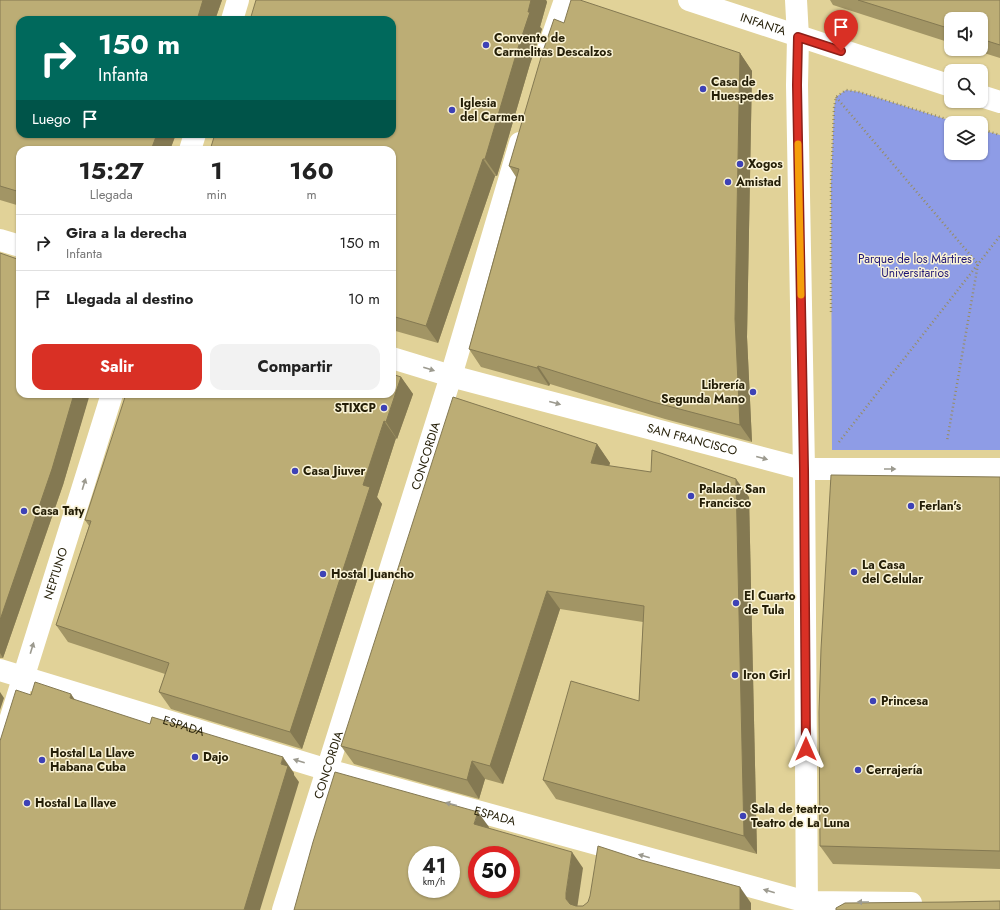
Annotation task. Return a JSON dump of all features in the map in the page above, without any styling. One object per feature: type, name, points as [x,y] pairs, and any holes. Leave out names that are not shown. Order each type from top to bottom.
[{"type":"street","points":[[233,16],[238,0]]},
{"type":"street","points":[[542,68],[565,0]]},
{"type":"street","name":"INFANTA","points":[[689,0],[944,84]]},
{"type":"street","points":[[796,0],[798,37],[797,93],[804,469],[807,906]]},
{"type":"street","points":[[988,98],[1000,102]]},
{"type":"street","name":"CONCORDIA","points":[[283,910],[452,376],[526,121]]},
{"type":"street","points":[[0,240],[16,245]]},
{"type":"street","name":"SAN FRANCISCO","points":[[396,359],[452,376],[804,469],[1000,469]]},
{"type":"street","name":"NEPTUNO","points":[[0,752],[111,398]]},
{"type":"street","name":"ESPADA","points":[[0,670],[328,770],[599,844],[807,906],[930,903]]},
{"type":"street","points":[[596,866],[599,844]]},
{"type":"path","points":[[831,316],[831,184],[834,108],[836,97],[846,90],[859,92],[944,118]]},
{"type":"path","points":[[836,97],[978,264]]},
{"type":"path","points":[[988,132],[1000,135]]},
{"type":"path","points":[[804,469],[832,450],[1000,236]]},
{"type":"path","points":[[942,469],[978,264]]},
{"type":"green space","name":"Parque de los Mártires Universitarios","points":[[846,90],[859,92],[944,119],[944,160],[988,160],[988,132],[1000,135],[1000,450],[832,450],[831,184],[834,108],[836,97]]},
{"type":"building","points":[[0,0],[203,0],[198,16],[16,16],[16,138],[156,138],[152,146],[16,146],[16,191],[0,186]]},
{"type":"building","name":"Iglesia del Carmen","points":[[256,0],[531,0],[528,12],[530,12],[485,159],[483,159],[426,326],[396,317],[396,146],[211,146],[214,138],[396,138],[396,16],[251,16]]},
{"type":"building","points":[[571,0],[580,0],[740,53],[735,319],[740,425],[653,402],[538,366],[537,368],[469,349],[519,169],[509,166],[542,54],[554,19],[564,23]]},
{"type":"building","points":[[858,0],[1000,0],[1000,45],[988,41],[988,12],[944,12],[944,27]]},
{"type":"building","points":[[0,253],[16,259],[16,398],[73,398],[52,469],[0,620]]},
{"type":"building","points":[[396,375],[401,377],[396,392]]},
{"type":"building","points":[[453,397],[597,444],[591,463],[651,472],[652,450],[736,479],[744,836],[543,780],[571,681],[639,701],[644,606],[547,591],[490,766],[472,761],[467,780],[341,746]]},
{"type":"building","points":[[125,398],[394,398],[386,422],[384,421],[363,485],[370,487],[290,732],[159,692],[169,663],[56,625],[91,521],[85,520]]},
{"type":"building","points":[[831,475],[1000,477],[1000,851],[820,846],[819,712]]},
{"type":"building","points":[[35,682],[71,694],[70,698],[150,724],[152,717],[283,757],[281,764],[288,766],[244,910],[0,910],[0,741],[16,690],[31,695]]},
{"type":"building","points":[[335,772],[478,812],[474,824],[572,852],[566,899],[570,904],[576,906],[583,906],[588,902],[598,846],[641,860],[740,887],[740,910],[294,910]]},
{"type":"building","points":[[1000,901],[1000,910],[836,910],[836,908],[845,903]]},
{"type":"slow traffic","points":[[798,144],[801,295]]},
{"type":"place","name":"Convento de Carmelitas Descalzos","points":[[486,45]]},
{"type":"place","name":"Casa de Huespedes","points":[[703,89]]},
{"type":"place","name":"Iglesia del Carmen","points":[[452,110]]},
{"type":"place","name":"Xogos","points":[[740,164]]},
{"type":"place","name":"Amistad","points":[[728,182]]},
{"type":"place","name":"Librería Segunda Mano","points":[[753,392]]},
{"type":"place","name":"STIXCP","points":[[384,408]]},
{"type":"place","name":"Casa Jiuver","points":[[295,471]]},
{"type":"place","name":"Paladar San Francisco","points":[[691,496]]},
{"type":"place","name":"Ferlan's","points":[[911,506]]},
{"type":"place","name":"Casa Taty","points":[[24,511]]},
{"type":"place","name":"La Casa del Celular","points":[[854,572]]},
{"type":"place","name":"Hostal Juancho","points":[[323,574]]},
{"type":"place","name":"El Cuarto de Tula","points":[[736,603]]},
{"type":"place","name":"Iron Girl","points":[[735,675]]},
{"type":"place","name":"Princesa","points":[[873,701]]},
{"type":"place","name":"Dajo","points":[[195,757]]},
{"type":"place","name":"Hostal La Llave Habana Cuba","points":[[42,760]]},
{"type":"place","name":"Cerrajería","points":[[858,770]]},
{"type":"place","name":"Hostal La llave","points":[[27,803]]},
{"type":"place","name":"Sala de teatro Teatro de La Luna","points":[[743,816]]},
{"type":"route","points":[[806,749],[803,382],[797,85],[798,37],[841,51]]}]
